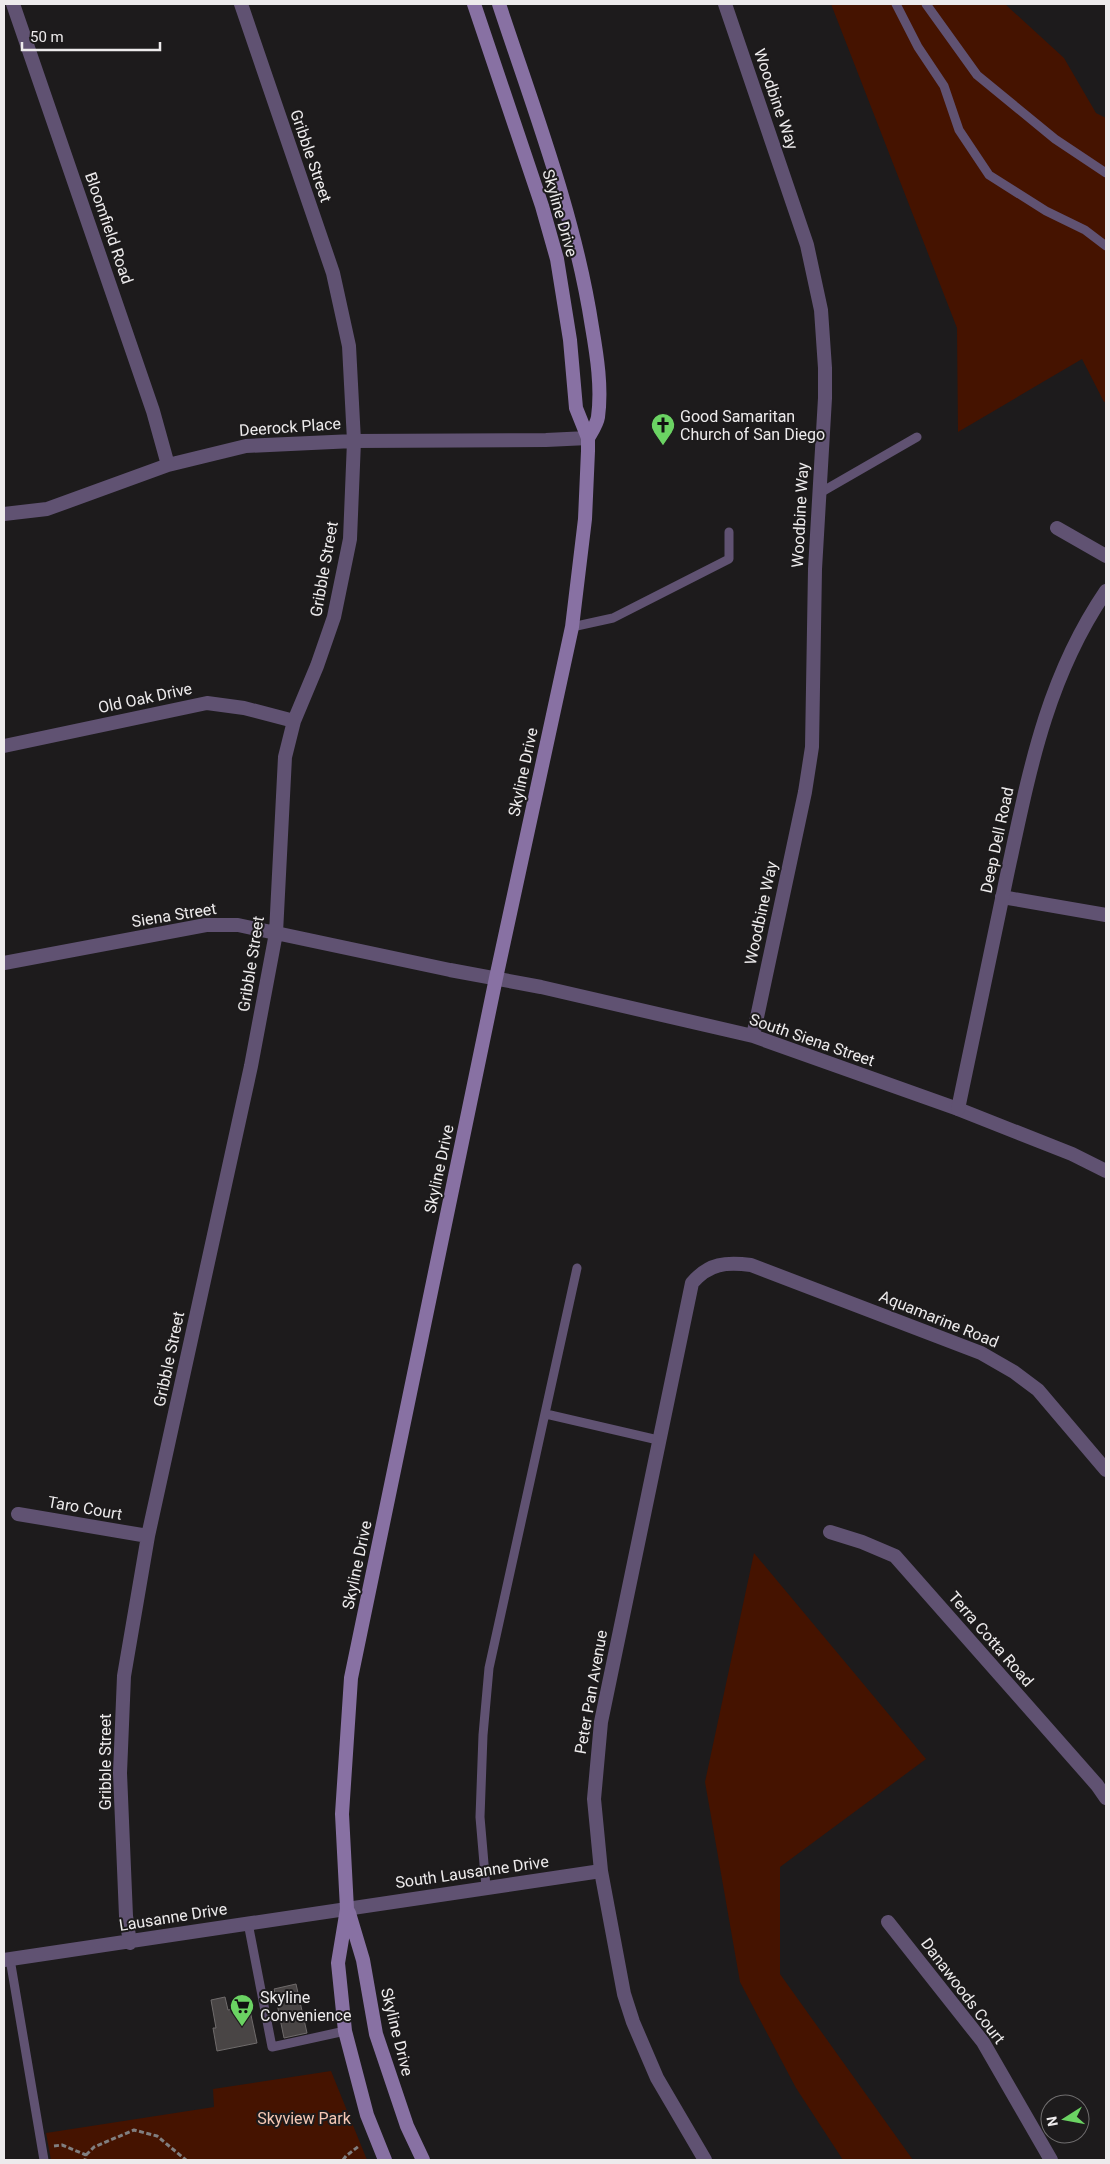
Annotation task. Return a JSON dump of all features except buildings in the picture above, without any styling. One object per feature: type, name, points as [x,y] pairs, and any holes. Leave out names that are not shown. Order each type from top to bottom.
[{"type":"main road","name":"Skyline Drive","points":[[385,2160],[367,2115],[345,2031],[338,1963],[347,1908],[342,1814],[351,1678],[496,978],[572,627],[585,519],[588,438],[576,408],[570,340],[557,259],[542,206],[474,4]]},
{"type":"main road","name":"Skyline Drive","points":[[499,4],[563,197],[586,289],[596,348],[600,398],[598,420],[588,438]]},
{"type":"main road","name":"Skyline Drive","points":[[347,1908],[363,1960],[376,2034],[407,2126],[423,2160]]},
{"type":"street","name":"Bloomfield Road","points":[[13,4],[153,411],[168,465]]},
{"type":"street","name":"Gribble Street","points":[[130,1943],[126,1916],[120,1783],[120,1738],[124,1676],[148,1536],[251,1066],[276,933],[285,757],[294,721],[317,666],[334,617],[350,539],[354,440],[349,346],[333,273],[241,4]]},
{"type":"street","name":"Woodbine Way","points":[[725,4],[789,190],[815,278],[823,330],[825,375],[815,569],[812,748],[802,807],[752,1036]]},
{"type":"street","name":"Deerock Place","points":[[4,514],[47,510],[168,465],[246,446],[354,440],[536,440],[588,438]]},
{"type":"street","points":[[1057,528],[1106,556]]},
{"type":"street","name":"Deep Dell Road","points":[[958,1109],[1002,897],[1033,759],[1046,713],[1053,693],[1090,614],[1106,591]]},
{"type":"street","name":"Old Oak Drive","points":[[4,746],[207,703],[244,708],[294,721]]},
{"type":"street","points":[[1002,897],[1106,915]]},
{"type":"street","name":"Siena Street","points":[[4,963],[206,925],[238,925],[496,978]]},
{"type":"street","name":"South Siena Street","points":[[496,978],[752,1036],[958,1109],[1072,1154],[1106,1171]]},
{"type":"street","name":"Peter Pan Avenue","points":[[705,2160],[665,2094],[633,2022],[624,1994],[601,1871],[594,1799],[597,1744],[658,1440],[692,1283],[702,1271],[729,1262],[751,1266]]},
{"type":"street","name":"Aquamarine Road","points":[[751,1266],[981,1353],[998,1362],[1038,1390],[1106,1470]]},
{"type":"street","name":"Taro Court","points":[[18,1514],[148,1536]]},
{"type":"street","name":"Terra Cotta Road","points":[[830,1532],[862,1542],[895,1556],[1097,1785],[1106,1798]]},
{"type":"street","name":"South Lausanne Drive","points":[[347,1908],[601,1871]]},
{"type":"street","name":"Lausanne Drive","points":[[7,1960],[130,1943],[347,1908]]},
{"type":"street","name":"Danawoods Court","points":[[888,1922],[983,2042],[1051,2160]]},
{"type":"lane","points":[[896,4],[918,47],[944,86],[959,130],[989,175],[1046,211],[1085,230],[1106,246]]},
{"type":"lane","points":[[926,4],[977,75],[1055,139],[1106,173]]},
{"type":"lane","points":[[818,494],[917,437]]},
{"type":"lane","points":[[572,627],[613,618],[729,559],[729,532]]},
{"type":"lane","points":[[486,1888],[480,1817],[483,1735],[489,1668],[577,1268]]},
{"type":"lane","points":[[546,1414],[658,1440]]},
{"type":"lane","points":[[248,1923],[272,2047],[345,2031]]},
{"type":"lane","points":[[7,1960],[44,2160]]},
{"type":"path","points":[[85,2160],[86,2155],[94,2146],[134,2130],[156,2136],[186,2160]]},
{"type":"path","points":[[42,2148],[62,2145],[86,2155]]},
{"type":"path","points":[[342,2160],[359,2146]]},
{"type":"green space","points":[[831,4],[1005,4],[1064,58],[1096,113],[1106,118],[1106,401],[1104,402],[1082,359],[958,432],[957,328]]},
{"type":"green space","points":[[754,1553],[926,1759],[780,1867],[780,1974],[913,2160],[843,2160],[796,2088],[740,1982],[705,1782]]},
{"type":"green space","name":"Skyview Park","points":[[331,2071],[367,2160],[51,2160],[46,2133],[214,2107],[213,2089]]},
{"type":"place","name":"Good Samaritan Church of San Diego","points":[[663,446]]},
{"type":"place","name":"Skyline Convenience","points":[[242,2027]]}]
